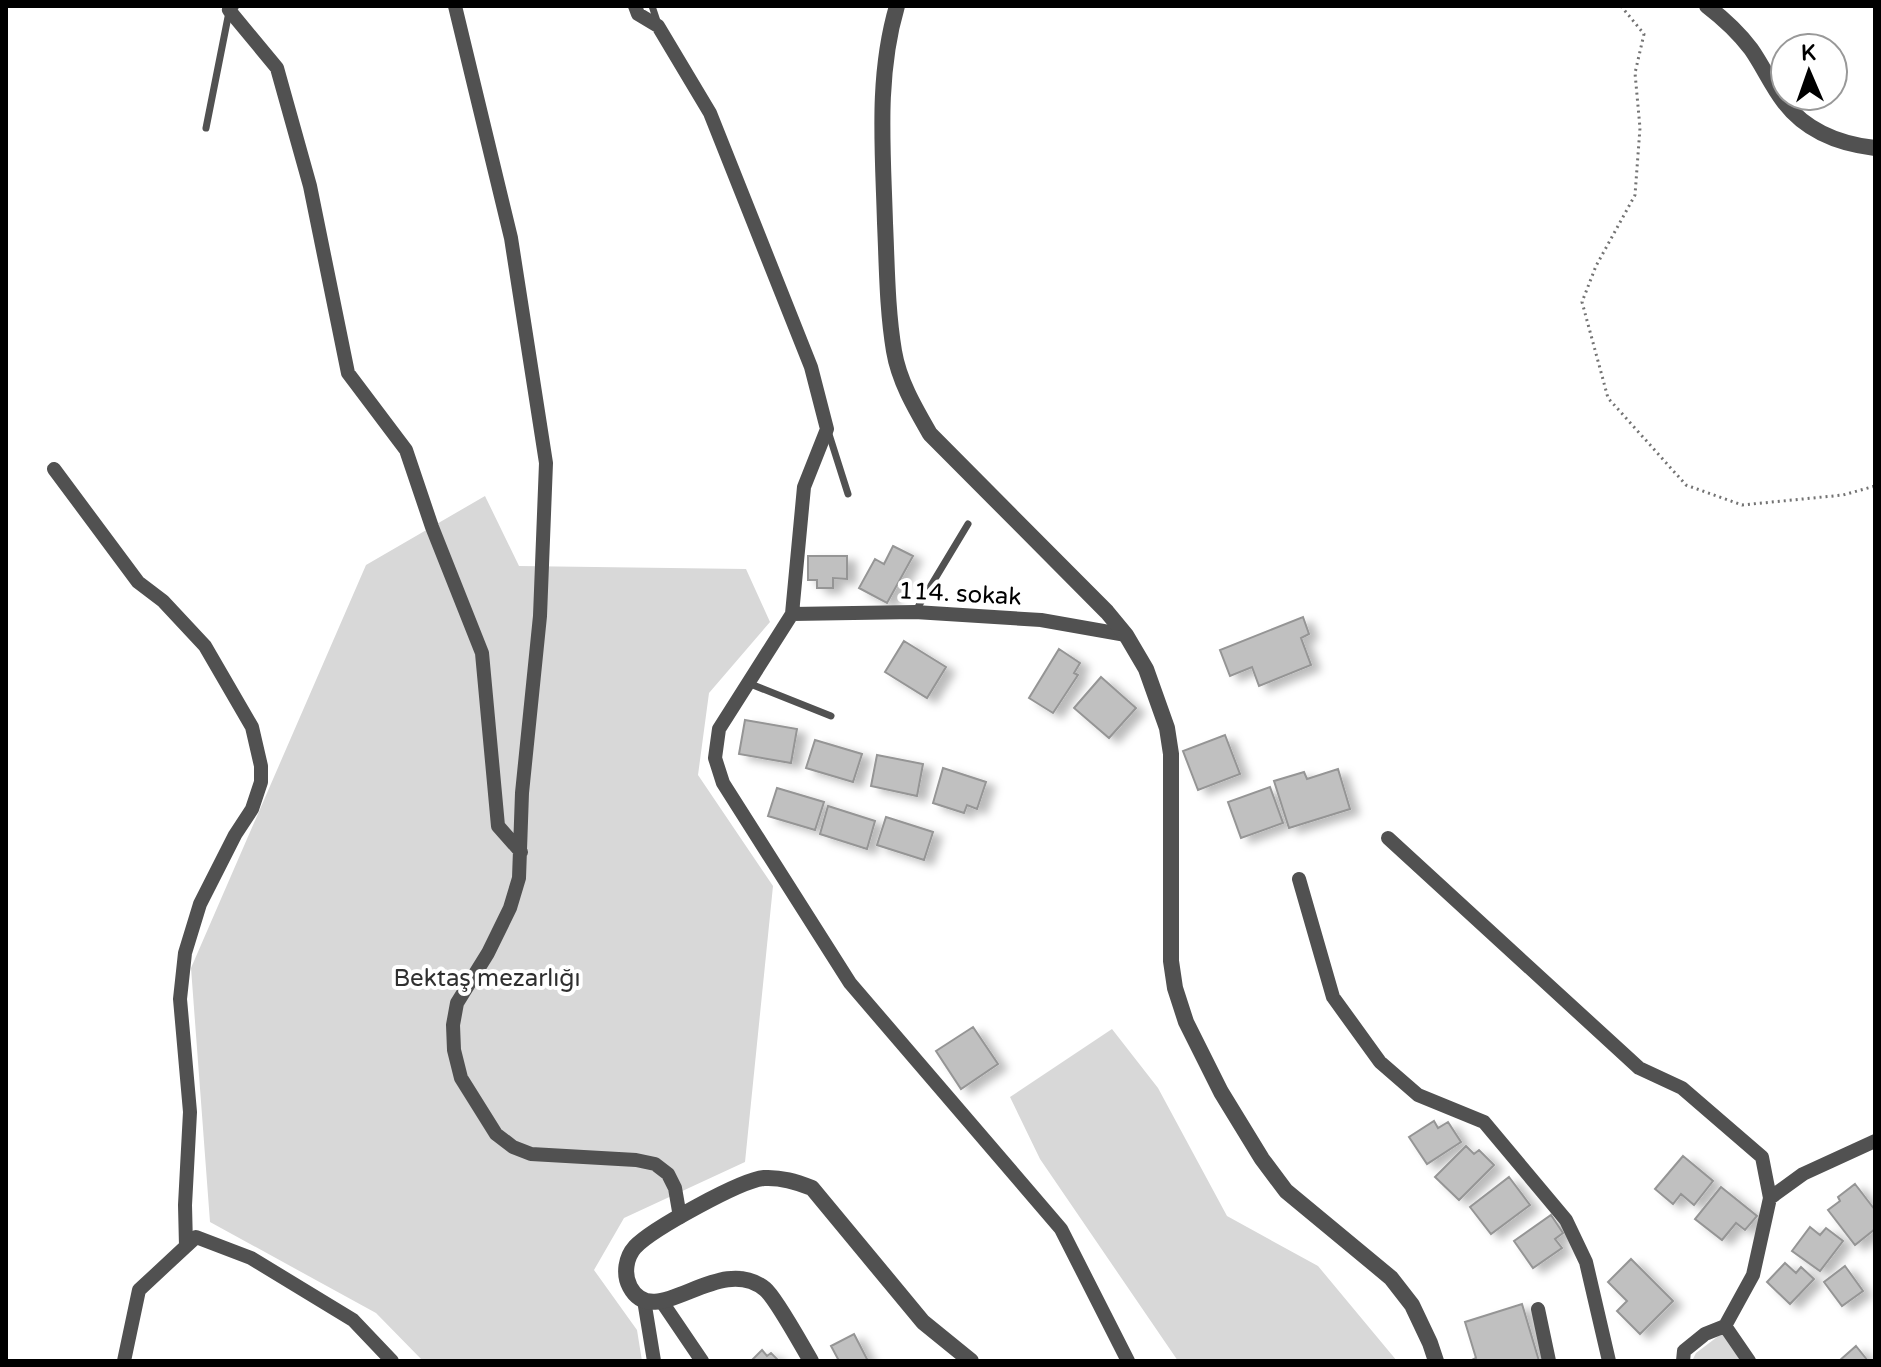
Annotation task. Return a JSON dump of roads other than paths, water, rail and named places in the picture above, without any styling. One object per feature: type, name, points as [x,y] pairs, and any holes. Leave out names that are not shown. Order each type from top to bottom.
[{"type":"street","points":[[455,6],[511,238],[546,463],[540,616],[522,793],[519,878],[510,908],[488,953],[457,1003],[453,1025],[454,1050],[461,1078],[496,1134],[513,1147],[531,1154],[636,1160],[655,1164],[668,1174],[675,1188],[680,1217]]},
{"type":"street","points":[[635,6],[638,14],[658,26],[710,113],[811,367],[827,429],[804,487],[792,614],[719,729],[715,758],[723,783],[850,983],[1061,1229],[1128,1361]]},
{"type":"street","points":[[897,6],[884,68],[881,116],[888,298],[894,353],[910,399],[930,434],[1107,612],[1126,635],[1146,669],[1167,728],[1171,754],[1171,961],[1175,988],[1186,1022],[1221,1092],[1262,1159],[1286,1191],[1391,1278],[1412,1305],[1436,1361]]},
{"type":"street","points":[[1707,6],[1732,26],[1753,51],[1785,103],[1804,122],[1827,136],[1852,145],[1875,148]]},
{"type":"street","points":[[231,8],[277,68],[310,186],[348,373],[406,450],[432,527],[482,653],[498,826],[521,852]]},
{"type":"street","points":[[54,469],[138,582],[163,601],[205,646],[252,727],[261,766],[261,782],[252,809],[235,835],[200,904],[185,953],[180,999],[190,1112],[186,1246]]},
{"type":"street","name":"114. sokak","points":[[792,614],[915,612],[1041,620],[1126,635]]},
{"type":"street","points":[[1388,838],[1639,1068],[1682,1088],[1762,1157],[1770,1198],[1753,1275],[1725,1326],[1705,1334],[1684,1351],[1683,1361]]},
{"type":"street","points":[[1299,879],[1333,997],[1380,1062],[1418,1095],[1484,1122],[1566,1220],[1586,1262],[1609,1361]]},
{"type":"street","points":[[1770,1198],[1803,1174],[1875,1141]]},
{"type":"street","points":[[811,1361],[766,1290],[754,1284],[723,1279],[708,1282],[662,1302],[644,1300],[629,1286],[626,1275],[630,1254],[636,1245],[680,1217],[743,1183],[763,1178],[780,1179],[812,1188],[923,1322],[971,1361]]},
{"type":"street","points":[[124,1361],[139,1290],[196,1237],[251,1258],[353,1320],[392,1361]]},
{"type":"street","points":[[644,1300],[654,1361]]},
{"type":"street","points":[[662,1302],[702,1361]]},
{"type":"street","points":[[1538,1309],[1549,1361]]},
{"type":"street","points":[[1725,1326],[1749,1361]]},
{"type":"lane","points":[[652,6],[658,26]]},
{"type":"lane","points":[[206,128],[231,8]]},
{"type":"lane","points":[[827,429],[848,494]]},
{"type":"lane","points":[[915,612],[968,524]]},
{"type":"lane","points":[[748,683],[831,716]]},
{"type":"park label","name":"Bektaş mezarlığı","points":[[487,978]]}]
